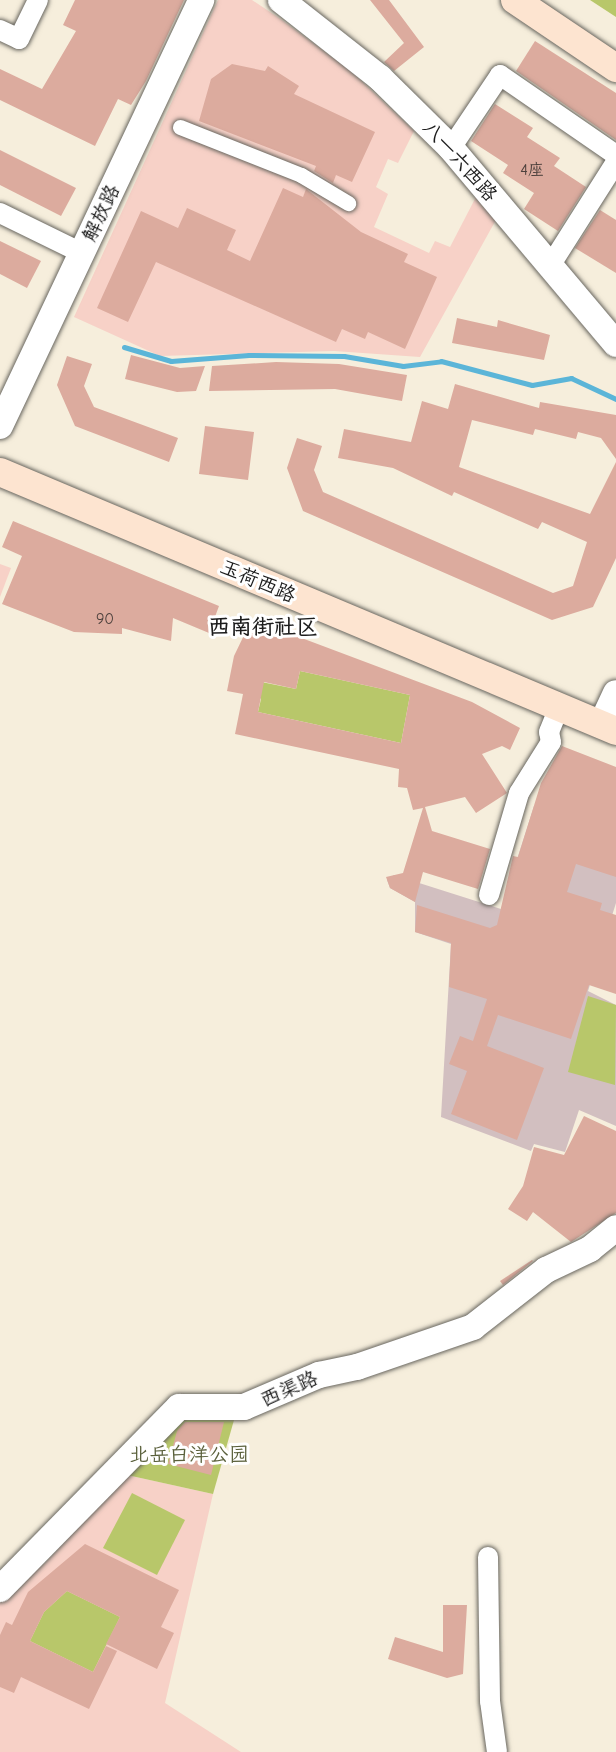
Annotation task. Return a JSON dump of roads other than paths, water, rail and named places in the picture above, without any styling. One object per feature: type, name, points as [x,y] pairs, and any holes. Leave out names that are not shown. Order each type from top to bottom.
[{"type":"main road","points":[[515,0],[616,68]]},
{"type":"main road","name":"玉荷西路","points":[[0,472],[609,728]]},
{"type":"street","points":[[0,30],[19,39],[38,0]]},
{"type":"street","name":"解放路","points":[[0,426],[201,0]]},
{"type":"street","name":"八一六西路","points":[[282,0],[380,78],[451,148],[616,344]]},
{"type":"street","points":[[451,148],[500,75],[616,155]]},
{"type":"street","points":[[180,127],[301,175],[348,203]]},
{"type":"street","points":[[550,266],[609,189],[616,162]]},
{"type":"street","points":[[0,213],[82,253]]},
{"type":"street","points":[[609,728],[616,693]]},
{"type":"street","points":[[489,895],[519,793],[551,742],[549,732],[559,707]]},
{"type":"street","name":"西渠路","points":[[0,1589],[179,1407],[244,1407],[319,1375],[357,1368],[473,1327],[546,1270],[590,1249],[616,1228]]},
{"type":"street","points":[[489,1557],[490,1701],[497,1752]]},
{"type":"waterway","points":[[124,347],[171,361],[249,355],[344,356],[403,366],[441,361],[532,385],[571,378],[616,399]]},
{"type":"district","name":"西南街社区","points":[[263,628]]},
{"type":"park label","name":"北岳白洋公园","points":[[189,1454]]}]
